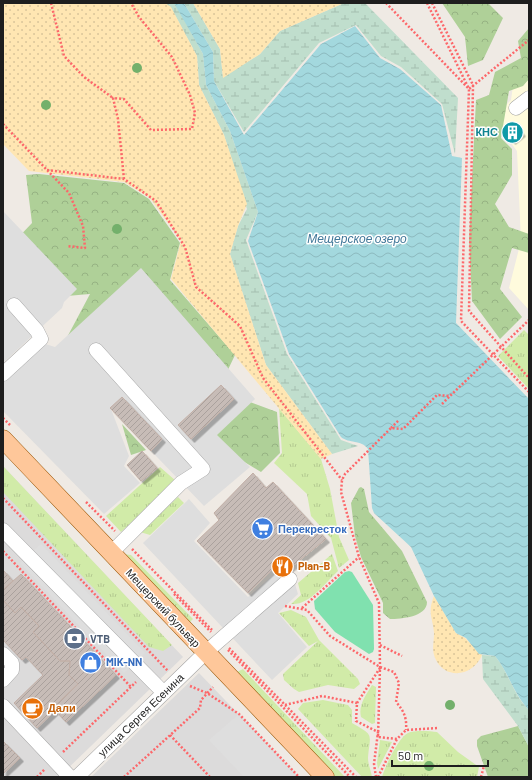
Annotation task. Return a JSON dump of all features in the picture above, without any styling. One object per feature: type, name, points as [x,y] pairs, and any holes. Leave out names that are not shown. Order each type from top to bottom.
[{"type":"main road","name":"Мещерский бульвар","points":[[8,434],[111,553],[325,777]]},
{"type":"street","points":[[516,108],[529,98]]},
{"type":"street","points":[[3,374],[41,339],[37,331],[14,305]]},
{"type":"street","points":[[96,350],[203,469],[181,483],[111,553]]},
{"type":"street","points":[[3,530],[164,693]]},
{"type":"street","name":"улица Сергея Есенина","points":[[77,777],[206,653],[290,579]]},
{"type":"street","points":[[3,654],[12,663],[12,670],[3,680]]},
{"type":"street","points":[[3,706],[70,777]]},
{"type":"path","points":[[52,3],[64,56],[84,77],[113,98],[124,99],[151,130],[192,129],[195,113],[187,88],[172,57],[139,17],[131,3]]},
{"type":"path","points":[[386,3],[469,88]]},
{"type":"path","points":[[426,3],[469,88],[461,321],[529,392]]},
{"type":"path","points":[[432,3],[473,85],[469,311],[529,378]]},
{"type":"path","points":[[469,88],[529,40]]},
{"type":"path","points":[[113,98],[118,119],[124,179]]},
{"type":"path","points":[[3,124],[69,193],[83,226],[85,248],[67,246]]},
{"type":"path","points":[[47,170],[124,179],[156,201],[185,247],[196,287],[240,326],[263,378],[342,480]]},
{"type":"path","points":[[442,404],[529,320]]},
{"type":"path","points":[[392,428],[403,429],[437,395],[450,396]]},
{"type":"path","points":[[3,418],[8,434]]},
{"type":"path","points":[[377,777],[374,764],[378,732],[380,667],[379,604],[358,557],[341,492],[342,480],[345,474],[366,455],[399,420]]},
{"type":"path","points":[[80,496],[356,777]]},
{"type":"path","points":[[3,498],[158,661],[178,680],[207,694],[239,714],[299,777]]},
{"type":"path","points":[[3,551],[131,687]]},
{"type":"path","points":[[302,608],[358,557]]},
{"type":"path","points":[[285,606],[302,608],[310,612],[330,636],[380,667],[394,672],[399,683],[396,702],[404,710],[407,721],[406,730],[397,739],[377,777]]},
{"type":"path","points":[[380,645],[402,656]]},
{"type":"path","points":[[54,760],[158,661]]},
{"type":"path","points":[[378,732],[356,721],[357,702],[380,667]]},
{"type":"path","points":[[124,777],[200,708],[201,700],[213,687]]},
{"type":"path","points":[[282,706],[322,696],[357,702]]},
{"type":"path","points":[[406,730],[437,728]]},
{"type":"path","points":[[378,732],[378,737],[397,739]]},
{"type":"path","points":[[170,735],[210,777]]},
{"type":"path","points":[[481,777],[484,766]]},
{"type":"shaded area","points":[[529,59],[529,310],[509,288],[521,241],[517,151],[493,119],[511,100],[515,72]]},
{"type":"shaded area","points":[[3,211],[77,289],[64,302],[62,308],[3,363]]},
{"type":"shaded area","points":[[141,268],[255,399],[217,435],[250,467],[204,506],[111,409],[129,456],[124,466],[140,483],[104,514],[3,411],[3,380],[42,343],[55,347]]},
{"type":"shaded area","points":[[3,466],[183,657],[59,777],[3,777]]},
{"type":"shaded area","points":[[189,499],[210,523],[194,541],[248,597],[279,570],[295,584],[298,594],[278,613],[307,647],[272,680],[143,543]]},
{"type":"shaded area","points":[[41,544],[145,653],[124,673],[20,563]]},
{"type":"shaded area","points":[[199,673],[299,777],[91,777]]},
{"type":"shaded area","points":[[239,714],[299,777],[244,777],[209,740]]},
{"type":"green space","points":[[165,3],[175,3],[203,54],[206,85],[230,131],[258,212],[246,240],[287,354],[341,440],[358,446],[332,454],[266,365],[230,254],[238,226],[247,209],[224,135],[199,85],[197,56],[171,8]]},
{"type":"green space","points":[[184,3],[193,3],[220,49],[223,77],[260,54],[280,31],[344,3],[365,3],[458,98],[455,154],[442,104],[401,67],[381,56],[356,25],[319,43],[244,132],[214,81],[213,52]]},
{"type":"green space","points":[[442,3],[488,3],[503,18],[483,60],[468,66],[465,37]]},
{"type":"green space","points":[[529,28],[529,79],[523,86],[509,91],[501,138],[512,149],[512,175],[495,204],[509,227],[529,234],[529,253],[512,248],[500,289],[522,317],[500,339],[472,301],[469,240],[476,100],[489,95],[495,72],[521,58],[518,41]]},
{"type":"green space","points":[[39,174],[124,183],[149,199],[180,243],[170,280],[235,355],[225,376],[64,343],[90,294],[55,297],[12,244],[32,223],[26,175]]},
{"type":"green space","points":[[524,330],[529,335],[529,389],[498,356]]},
{"type":"green space","points":[[242,399],[277,412],[280,453],[261,472],[203,437]]},
{"type":"green space","points":[[279,408],[321,459],[330,489],[339,537],[349,560],[339,568],[331,538],[311,516],[307,494],[274,463],[282,453]]},
{"type":"green space","points":[[122,424],[146,450],[131,455]]},
{"type":"green space","points":[[3,466],[172,645],[163,651],[149,647],[3,492]]},
{"type":"green space","points":[[160,467],[176,481],[121,532],[106,516]]},
{"type":"green space","points":[[361,487],[364,489],[369,512],[402,551],[427,602],[423,611],[418,614],[407,618],[390,619],[383,613],[383,603],[361,557],[355,536],[351,503]]},
{"type":"green space","points":[[178,497],[184,503],[150,535],[140,532]]},
{"type":"green space","points":[[123,554],[131,555],[193,619],[189,623]]},
{"type":"green space","points":[[332,554],[338,571],[310,598],[298,604],[291,604],[301,595],[298,583]]},
{"type":"green space","points":[[345,572],[352,572],[373,605],[374,649],[373,652],[369,654],[335,632],[315,609],[314,601]]},
{"type":"green space","points":[[291,610],[306,617],[319,640],[358,679],[360,684],[354,689],[328,685],[299,692],[284,680],[283,674],[318,641],[309,646],[279,613]]},
{"type":"green space","points":[[482,655],[495,656],[519,698],[529,710],[529,747],[518,726],[483,679]]},
{"type":"green space","points":[[243,669],[345,777],[335,777],[237,672]]},
{"type":"green space","points":[[372,685],[376,687],[375,723],[372,724],[361,717],[360,713],[363,700]]},
{"type":"green space","points":[[323,700],[348,705],[352,710],[352,723],[368,733],[370,739],[368,760],[372,777],[362,777],[298,709],[303,703]]},
{"type":"green space","points":[[518,726],[529,747],[529,777],[488,777],[477,746],[477,740],[481,736]]},
{"type":"green space","points":[[414,731],[437,732],[458,752],[479,767],[477,777],[382,777],[392,753],[404,736]]},
{"type":"green space","points":[[380,740],[392,742],[378,769],[377,763]]},
{"type":"sand","points":[[3,3],[165,3],[171,7],[197,56],[199,85],[224,135],[247,204],[238,226],[230,254],[266,365],[332,454],[321,459],[171,279],[181,241],[150,198],[124,182],[29,171],[3,144]]},
{"type":"sand","points":[[193,3],[344,3],[280,31],[260,54],[223,78],[220,49]]},
{"type":"sand","points":[[434,596],[456,633],[465,638],[482,655],[478,662],[467,671],[453,673],[447,671],[441,667],[434,656],[434,633],[431,607]]},
{"type":"water","name":"Мещерское озеро","points":[[174,3],[184,3],[213,52],[214,81],[244,135],[321,44],[355,26],[380,58],[400,69],[441,105],[452,156],[462,158],[456,323],[529,399],[529,710],[519,698],[495,656],[479,654],[466,638],[456,633],[434,596],[411,547],[374,513],[372,508],[368,449],[362,444],[341,437],[289,354],[248,241],[258,212],[230,131],[206,85],[203,54]]},
{"type":"building","name":"КНС","points":[[514,123],[522,133],[512,141],[504,131]]},
{"type":"building","points":[[221,385],[234,399],[191,439],[178,425]]},
{"type":"building","points":[[122,397],[162,439],[151,451],[110,408]]},
{"type":"building","points":[[142,451],[157,468],[141,481],[127,465]]},
{"type":"building","name":"Перекресток","points":[[253,473],[266,488],[273,482],[326,539],[285,572],[277,565],[248,593],[197,541],[219,520],[214,513]]},
{"type":"building","points":[[3,570],[13,581],[3,590]]},
{"type":"building","points":[[21,574],[116,675],[66,722],[53,708],[78,684],[69,675],[70,661],[60,661],[33,632],[39,626],[21,607],[15,613],[3,600],[3,590]]},
{"type":"building","points":[[3,600],[15,613],[21,607],[39,626],[33,632],[60,661],[70,661],[69,675],[78,684],[53,708],[55,711],[37,728],[14,703],[43,675],[26,657],[22,660],[3,640]]},
{"type":"building","points":[[3,741],[20,758],[3,774]]},
{"type":"place","name":"КНС","points":[[513,132]]},
{"type":"place","name":"Перекресток","points":[[263,529]]},
{"type":"place","name":"Plan-B","points":[[282,566]]},
{"type":"place","name":"VTB","points":[[74,639]]},
{"type":"place","name":"MIK-NN","points":[[90,662]]},
{"type":"place","name":"Дали","points":[[33,708]]}]
